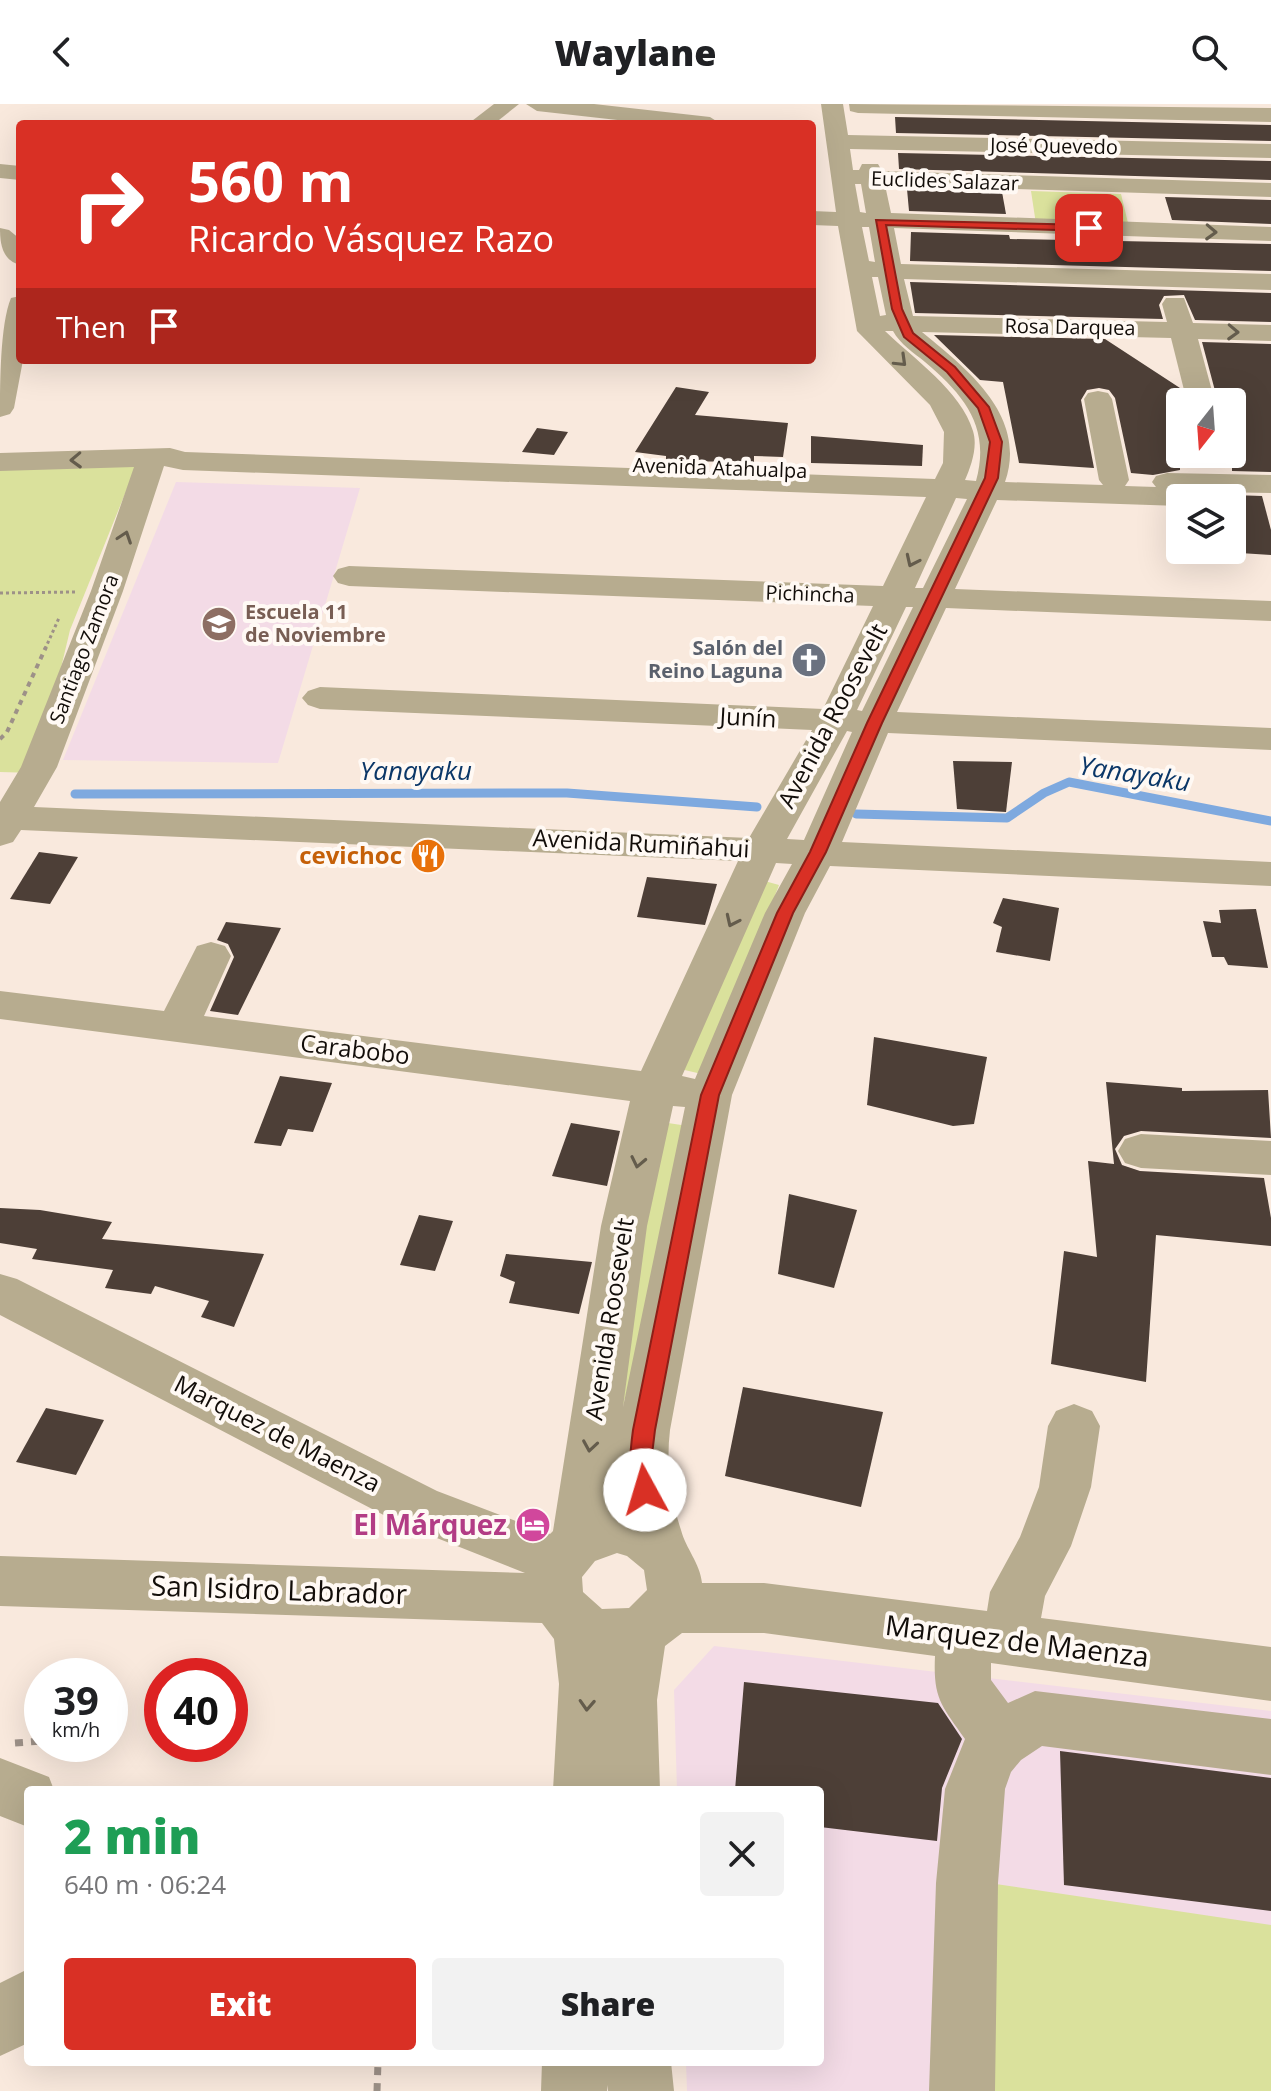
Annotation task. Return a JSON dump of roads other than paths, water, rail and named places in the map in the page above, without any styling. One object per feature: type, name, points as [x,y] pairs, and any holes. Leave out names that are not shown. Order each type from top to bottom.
[{"type":"street","points":[[485,120],[508,104]]},
{"type":"street","points":[[537,104],[648,120]]},
{"type":"street","points":[[849,105],[1271,115]]},
{"type":"street","name":"Avenida Roosevelt","points":[[583,1786],[588,1684],[569,1582],[624,1226],[655,1088],[768,841],[834,722],[958,463],[959,432],[942,401],[870,331],[837,138],[849,105]]},
{"type":"street","points":[[1114,111],[1132,186],[1183,330],[1198,388]]},
{"type":"street","name":"Avenida Roosevelt","points":[[630,1786],[628,1700],[660,1591],[640,1463],[710,1095],[785,913],[822,842],[932,598],[988,485],[996,442],[984,407],[951,370],[908,334],[897,309],[872,179],[837,138]]},
{"type":"street","name":"José Quevedo","points":[[837,138],[1271,151]]},
{"type":"street","name":"Euclides Salazar","points":[[816,174],[872,179],[1271,190]]},
{"type":"street","points":[[1020,184],[1027,227]]},
{"type":"street","points":[[816,218],[1271,234]]},
{"type":"street","points":[[0,235],[16,248]]},
{"type":"street","points":[[858,267],[891,271],[1271,282]]},
{"type":"street","points":[[0,408],[3,365],[16,318]]},
{"type":"street","name":"Rosa Darquea","points":[[869,322],[1271,333]]},
{"type":"street","points":[[1098,399],[1114,480]]},
{"type":"street","name":"Avenida Atahualpa","points":[[0,462],[161,457],[201,462],[341,468],[988,485],[1216,483],[1271,500]]},
{"type":"street","name":"Santiago Zamora","points":[[11,817],[25,770],[107,591],[161,457]]},
{"type":"street","name":"Avenida Atahualpa","points":[[988,485],[1114,480],[1271,484]]},
{"type":"street","name":"Pichincha","points":[[349,576],[1271,611]]},
{"type":"street","name":"Junín","points":[[320,698],[1271,739]]},
{"type":"street","points":[[798,784],[844,791]]},
{"type":"street","name":"Avenida Rumiñahui","points":[[11,817],[304,822],[822,842],[1075,854],[1271,874]]},
{"type":"street","name":"Avenida Rumiñahui","points":[[1075,854],[1271,852]]},
{"type":"street","points":[[178,1027],[211,956]]},
{"type":"street","name":"Carabobo","points":[[0,1005],[178,1027],[235,1026],[710,1095]]},
{"type":"street","points":[[1141,1151],[1271,1158]]},
{"type":"street","name":"Marquez de Maenza","points":[[0,1293],[569,1582],[610,1636],[660,1591]]},
{"type":"street","points":[[1000,1740],[962,1687],[986,1637],[1018,1592],[1044,1546],[1065,1487],[1074,1426]]},
{"type":"street","name":"Marquez de Maenza","points":[[569,1582],[596,1532],[617,1529],[638,1532],[660,1591]]},
{"type":"street","name":"San Isidro Labrador","points":[[0,1581],[569,1582]]},
{"type":"street","name":"Marquez de Maenza","points":[[660,1591],[764,1608],[1271,1674]]},
{"type":"street","points":[[962,2091],[967,1883],[975,1789],[987,1756],[1000,1740],[1035,1718],[1271,1747]]},
{"type":"street","points":[[0,2024],[24,2004]]},
{"type":"street","points":[[574,2091],[575,2066]]},
{"type":"street","points":[[638,2066],[641,2091]]},
{"type":"waterway","name":"Yanayaku","points":[[856,814],[1007,818],[1044,793],[1069,782],[1271,821]]},
{"type":"waterway","name":"Yanayaku","points":[[75,794],[567,793],[757,807]]},
{"type":"place","name":"Escuela 11 de Noviembre","points":[[219,624]]},
{"type":"place","name":"Salón del Reino Laguna","points":[[809,660]]},
{"type":"place","name":"cevichoc","points":[[428,856]]},
{"type":"place","name":"El Márquez","points":[[533,1525]]}]
